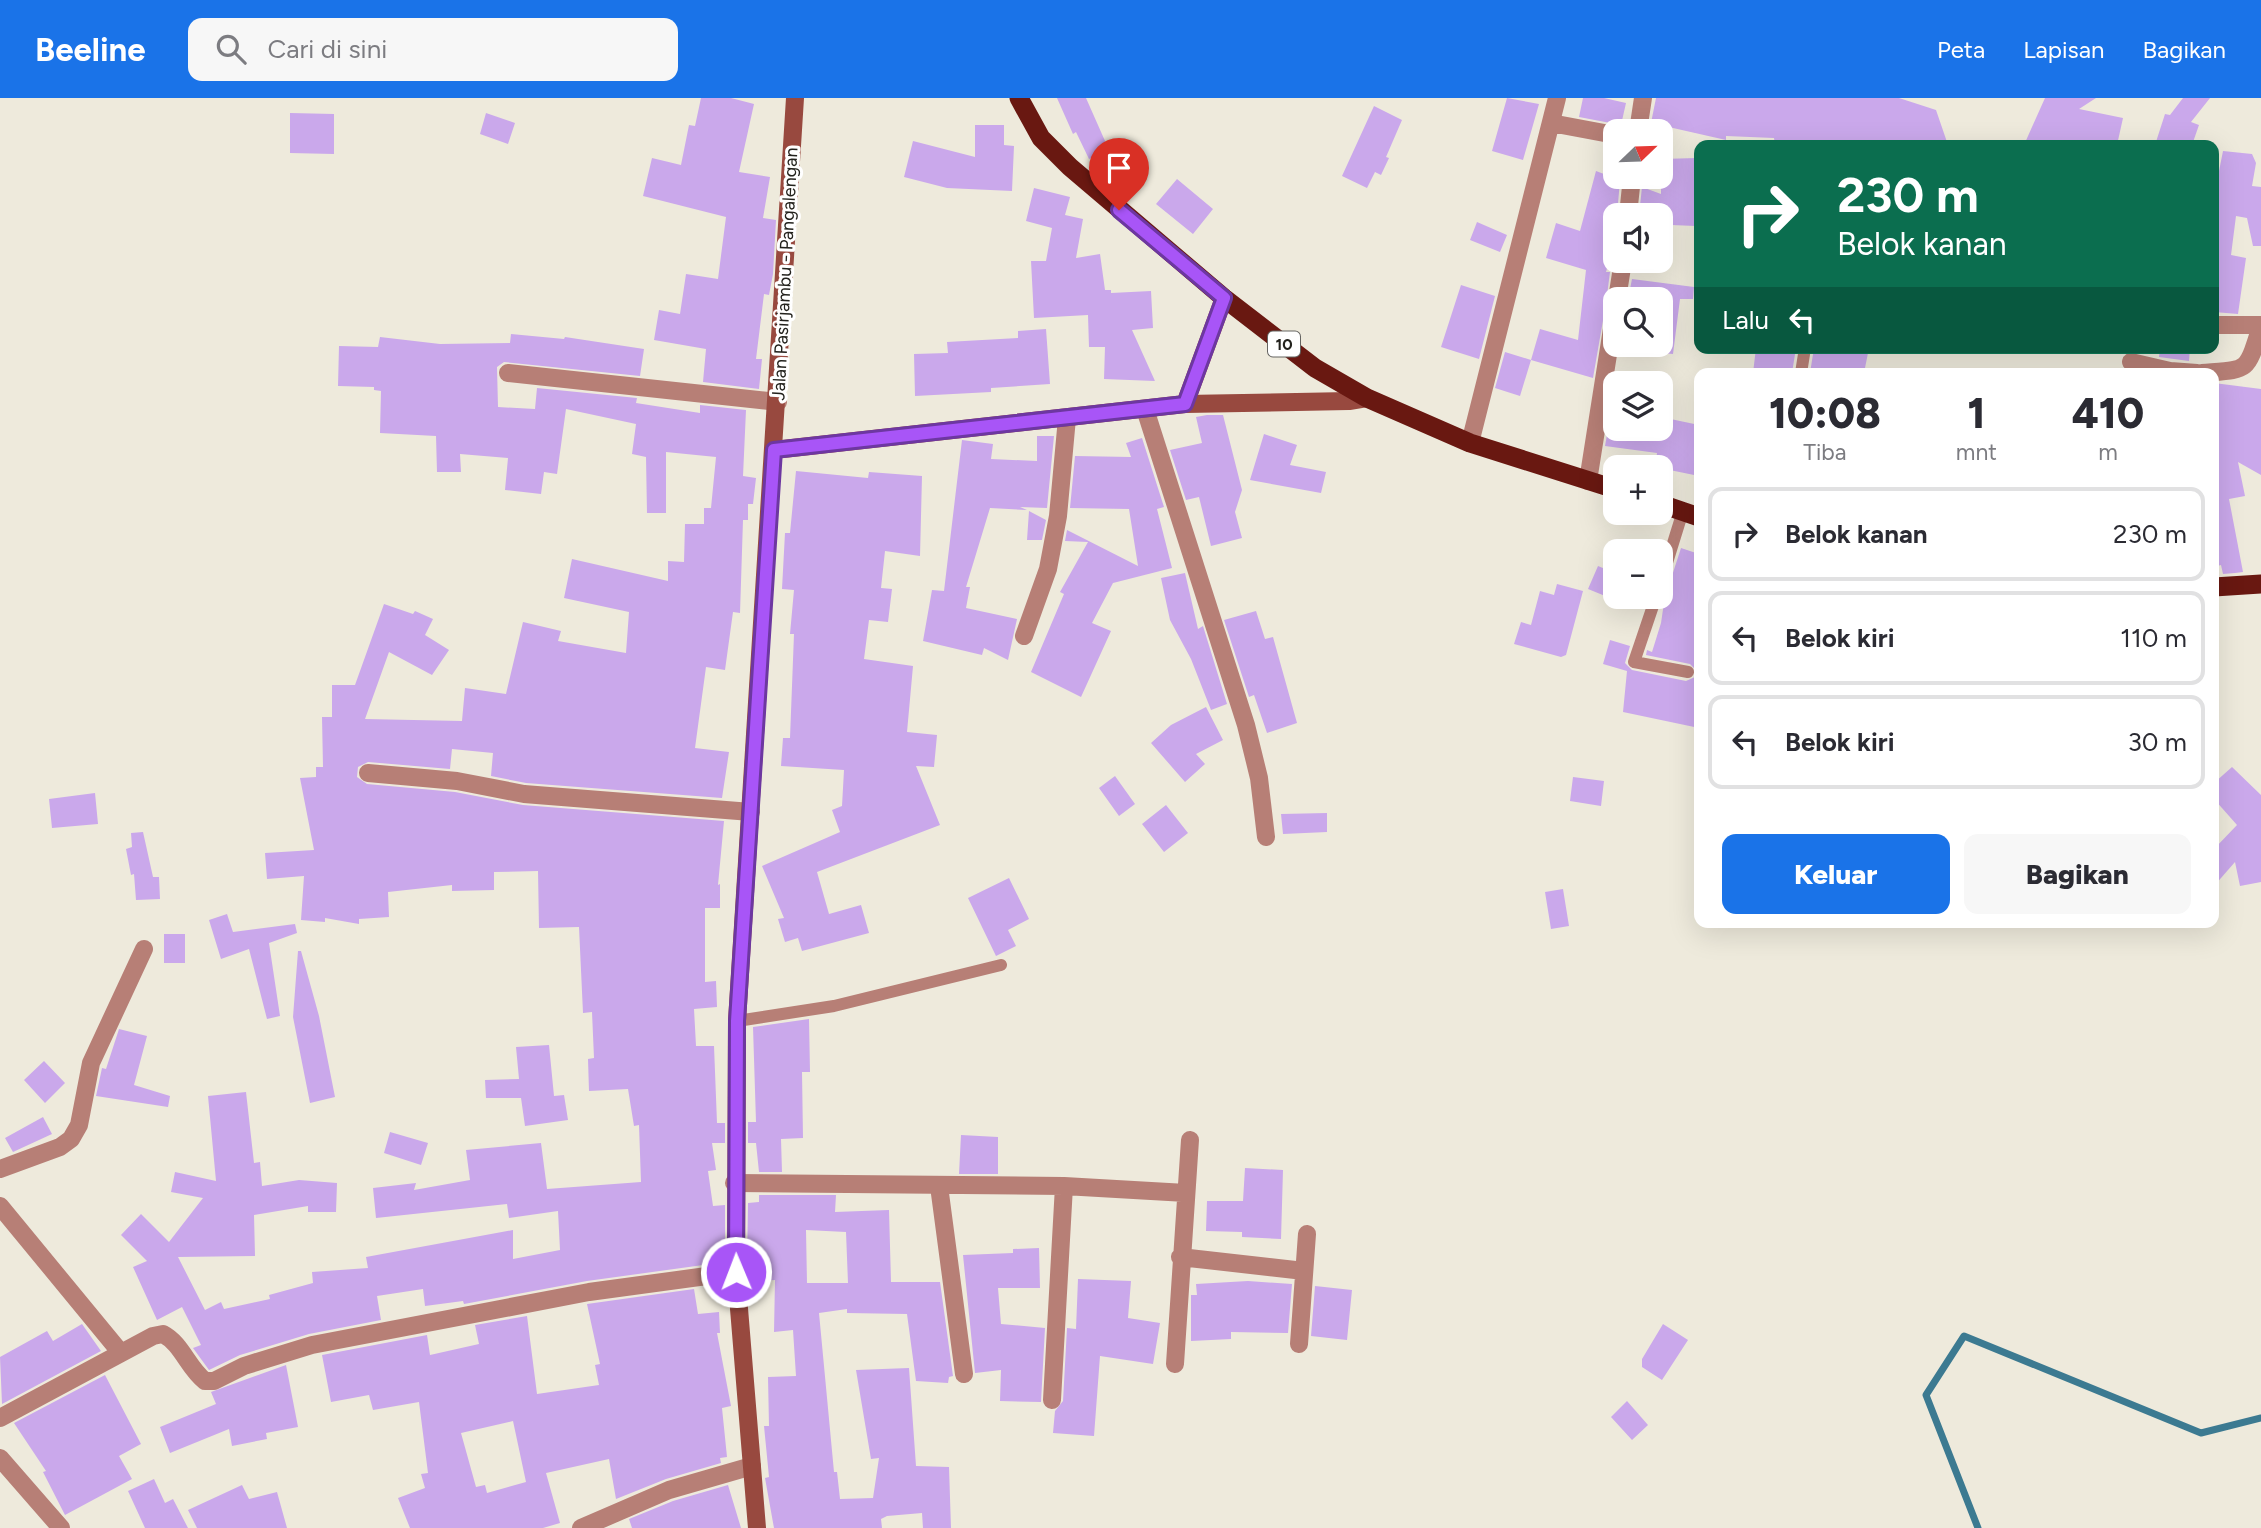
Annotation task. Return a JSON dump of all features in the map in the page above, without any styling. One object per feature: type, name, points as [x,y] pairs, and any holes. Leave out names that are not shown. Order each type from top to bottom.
[{"type":"highway","name":"10","points":[[1020,98],[1041,138],[1070,167],[1224,298],[1315,368],[1367,398],[1470,443],[1603,485]]},
{"type":"highway","points":[[1673,508],[1691,514]]},
{"type":"highway","points":[[2219,587],[2261,584]]},
{"type":"main road","name":"Jalan Pasirjambu - Pangalengan","points":[[757,1528],[736,1272],[734,1183],[737,1021],[795,98]]},
{"type":"main road","points":[[1185,404],[1224,298]]},
{"type":"main road","points":[[774,450],[1185,404],[1367,398]]},
{"type":"street","points":[[1470,443],[1557,98]]},
{"type":"street","points":[[1640,119],[1643,98]]},
{"type":"street","points":[[1551,123],[1603,133]]},
{"type":"street","points":[[2219,325],[2261,326],[2249,363],[2244,368],[2219,371]]},
{"type":"street","points":[[1588,481],[1608,357]]},
{"type":"street","points":[[2131,362],[2154,368]]},
{"type":"street","points":[[508,373],[778,402]]},
{"type":"street","points":[[1145,409],[1247,725],[1259,778],[1266,838]]},
{"type":"street","points":[[1024,636],[1048,569],[1058,516],[1066,418]]},
{"type":"street","points":[[368,773],[457,781],[524,794],[751,812]]},
{"type":"street","points":[[0,1169],[60,1147],[75,1132],[79,1125],[91,1063],[144,949]]},
{"type":"street","points":[[1175,1364],[1180,1257],[1190,1140]]},
{"type":"street","points":[[734,1183],[1064,1186],[1186,1193]]},
{"type":"street","points":[[939,1186],[964,1374]]},
{"type":"street","points":[[1052,1400],[1064,1186]]},
{"type":"street","points":[[0,1206],[121,1353]]},
{"type":"street","points":[[1299,1344],[1307,1234]]},
{"type":"street","points":[[1180,1257],[1304,1271]]},
{"type":"street","points":[[0,1418],[121,1353],[163,1334],[175,1344],[197,1376],[205,1381],[214,1381],[244,1366],[312,1345],[589,1292],[736,1272]]},
{"type":"street","points":[[0,1458],[61,1528]]},
{"type":"street","points":[[581,1528],[669,1490],[752,1466]]},
{"type":"lane","points":[[1673,555],[1691,514]]},
{"type":"lane","points":[[1652,609],[1634,663],[1688,672]]},
{"type":"lane","points":[[737,1021],[834,1006],[1001,965]]},
{"type":"building","points":[[701,98],[731,98],[754,104],[739,172],[770,177],[763,218],[776,220],[773,274],[769,295],[764,294],[756,359],[762,359],[759,389],[703,382],[706,349],[654,340],[659,310],[680,314],[686,274],[718,279],[726,217],[643,196],[652,158],[681,165],[689,125],[695,126]]},
{"type":"building","points":[[1057,98],[1086,98],[1109,150],[1089,159],[1076,132],[1073,134]]},
{"type":"building","points":[[1507,98],[1539,104],[1523,160],[1492,151]]},
{"type":"building","points":[[1583,98],[1604,98],[1626,103],[1622,119],[1603,119],[1603,122],[1579,117]]},
{"type":"building","points":[[1656,98],[1899,98],[1936,110],[1946,140],[1774,140],[1726,136],[1726,140],[1673,128],[1673,119],[1652,119]]},
{"type":"building","points":[[2045,98],[2096,98],[2079,109],[2123,118],[2118,140],[2026,140]]},
{"type":"building","points":[[2183,98],[2210,98],[2191,122],[2199,125],[2194,140],[2157,140],[2165,114],[2170,115]]},
{"type":"building","points":[[1374,106],[1402,120],[1381,175],[1375,172],[1367,188],[1342,176]]},
{"type":"building","points":[[290,113],[334,114],[334,154],[290,153]]},
{"type":"building","points":[[486,113],[515,123],[508,144],[480,134]]},
{"type":"building","points":[[975,125],[1004,125],[1004,145],[1014,146],[1012,191],[947,188],[904,177],[913,141],[975,157]]},
{"type":"building","points":[[2223,151],[2252,154],[2256,163],[2252,186],[2261,187],[2261,246],[2253,246],[2247,218],[2236,216],[2231,255],[2246,258],[2238,314],[2219,312],[2219,171]]},
{"type":"building","points":[[1694,158],[1694,226],[1673,225],[1673,203],[1640,203],[1642,189],[1661,194],[1661,189],[1673,189],[1673,159]]},
{"type":"building","points":[[1596,171],[1603,174],[1603,189],[1619,189],[1618,203],[1603,203],[1603,273],[1610,273],[1608,287],[1603,287],[1603,320],[1593,378],[1531,360],[1540,329],[1578,340],[1586,270],[1546,258],[1556,223],[1580,231]]},
{"type":"building","points":[[1177,179],[1213,209],[1193,234],[1156,204]]},
{"type":"building","points":[[1034,188],[1070,197],[1065,215],[1083,219],[1076,258],[1100,254],[1105,290],[1111,290],[1111,293],[1151,291],[1153,328],[1132,330],[1155,381],[1104,379],[1105,347],[1089,347],[1088,315],[1034,318],[1031,261],[1046,261],[1052,228],[1026,221]]},
{"type":"building","points":[[1477,222],[1507,235],[1500,252],[1470,240]]},
{"type":"building","points":[[1632,279],[1694,287],[1693,299],[1680,299],[1673,354],[1673,287],[1630,287]]},
{"type":"building","points":[[1461,285],[1495,296],[1479,359],[1441,347]]},
{"type":"building","points":[[1046,329],[1050,384],[991,388],[991,392],[915,396],[914,354],[948,353],[947,342],[1018,338],[1018,331]]},
{"type":"building","points":[[511,334],[565,337],[644,349],[640,376],[504,362],[497,367],[498,407],[535,409],[537,388],[637,398],[636,403],[700,413],[700,405],[746,410],[743,476],[756,478],[753,504],[748,504],[748,520],[743,520],[740,613],[733,612],[725,670],[706,667],[695,748],[729,752],[722,798],[526,783],[491,776],[493,753],[452,749],[450,769],[368,762],[358,767],[357,777],[367,784],[455,792],[523,805],[724,821],[718,885],[720,884],[720,908],[705,908],[705,982],[716,981],[717,1007],[694,1009],[696,1046],[714,1046],[717,1123],[725,1123],[725,1143],[712,1143],[716,1170],[708,1171],[713,1206],[725,1205],[725,1262],[587,1281],[464,1304],[463,1301],[425,1306],[423,1289],[377,1296],[381,1320],[309,1334],[240,1355],[209,1370],[193,1348],[201,1345],[182,1307],[157,1320],[133,1267],[147,1261],[121,1235],[141,1214],[169,1242],[203,1198],[171,1192],[175,1172],[216,1181],[208,1096],[246,1092],[254,1163],[260,1162],[262,1186],[299,1180],[337,1183],[336,1212],[308,1212],[308,1206],[254,1215],[255,1256],[178,1257],[205,1310],[221,1302],[224,1309],[270,1299],[269,1295],[313,1283],[312,1272],[368,1268],[366,1257],[513,1230],[513,1259],[560,1250],[558,1211],[509,1218],[507,1204],[376,1218],[373,1188],[416,1183],[414,1190],[470,1180],[466,1150],[541,1143],[547,1189],[641,1182],[639,1125],[634,1126],[628,1089],[589,1091],[588,1059],[594,1058],[592,1012],[583,1013],[579,927],[539,928],[538,871],[494,872],[494,890],[452,891],[452,885],[388,892],[389,917],[359,919],[359,924],[325,918],[325,922],[301,920],[304,876],[267,879],[265,853],[314,850],[300,778],[316,777],[316,767],[323,767],[322,717],[332,717],[332,685],[355,685],[384,604],[413,614],[415,611],[433,619],[425,635],[449,650],[432,675],[389,652],[365,719],[462,721],[465,688],[506,694],[523,622],[561,631],[558,641],[626,653],[629,612],[564,598],[572,559],[668,581],[668,561],[684,562],[685,524],[704,524],[704,508],[711,508],[716,457],[666,452],[666,513],[647,513],[646,457],[632,454],[636,424],[566,409],[557,474],[544,472],[541,494],[505,490],[508,458],[460,454],[461,472],[437,472],[436,436],[380,433],[381,391],[374,390],[374,387],[338,386],[339,346],[378,347],[380,337],[440,344],[510,343]]},
{"type":"building","points":[[1505,352],[1531,360],[1520,396],[1495,388]]},
{"type":"building","points":[[1755,354],[1795,354],[1793,368],[1754,368]]},
{"type":"building","points":[[1813,354],[1868,354],[1865,368],[1811,368]]},
{"type":"building","points":[[2159,354],[2190,354],[2189,361],[2159,357]]},
{"type":"building","points":[[2219,384],[2261,389],[2261,475],[2238,462],[2245,496],[2229,499],[2243,572],[2223,574]]},
{"type":"building","points":[[1223,415],[1242,490],[1235,512],[1242,538],[1211,546],[1199,497],[1186,500],[1170,450],[1202,443],[1196,417]]},
{"type":"building","points":[[1673,420],[1694,424],[1694,475],[1673,471],[1673,455],[1657,455],[1605,446],[1606,441],[1673,441]]},
{"type":"building","points":[[1264,434],[1297,445],[1290,465],[1326,472],[1321,493],[1250,480]]},
{"type":"building","points":[[1037,436],[1054,436],[1047,508],[990,508],[966,587],[970,587],[966,608],[1017,619],[1008,660],[984,648],[982,655],[923,641],[932,590],[944,591],[962,440],[993,444],[991,459],[1037,461]]},
{"type":"building","points":[[1142,438],[1164,507],[1157,509],[1172,568],[1113,583],[1092,623],[1111,631],[1081,697],[1031,672],[1064,594],[1060,592],[1088,542],[1065,541],[1067,530],[1138,566],[1129,509],[1070,508],[1075,456],[1131,457],[1126,443]]},
{"type":"building","points":[[796,471],[868,478],[869,472],[922,476],[920,556],[885,551],[881,588],[892,589],[888,622],[869,620],[864,659],[913,666],[907,732],[937,735],[934,767],[916,766],[940,825],[817,872],[829,914],[861,905],[869,933],[802,951],[798,938],[785,942],[778,919],[784,918],[762,866],[840,832],[832,810],[842,806],[844,770],[781,766],[783,738],[790,738],[794,634],[790,634],[794,590],[782,589],[785,533],[790,533]]},
{"type":"building","points":[[1029,511],[1046,520],[1042,540],[1027,540]]},
{"type":"building","points":[[1681,548],[1694,552],[1694,668],[1690,664],[1646,655],[1647,650],[1652,652],[1663,609],[1673,609],[1673,573]]},
{"type":"building","points":[[1598,566],[1603,568],[1603,595],[1588,589]]},
{"type":"building","points":[[1185,573],[1198,629],[1203,626],[1227,704],[1211,710],[1191,659],[1170,620],[1161,578]]},
{"type":"building","points":[[1557,584],[1583,591],[1566,655],[1561,657],[1514,644],[1521,622],[1531,625],[1540,591],[1554,595]]},
{"type":"building","points":[[1256,611],[1265,639],[1273,637],[1297,723],[1267,733],[1254,695],[1249,697],[1224,620]]},
{"type":"building","points":[[1610,640],[1630,646],[1625,663],[1632,670],[1686,681],[1694,677],[1694,727],[1623,712],[1627,671],[1603,664]]},
{"type":"building","points":[[1206,707],[1223,740],[1196,754],[1205,764],[1185,782],[1151,743],[1171,725]]},
{"type":"building","points":[[2232,767],[2261,795],[2261,882],[2240,886],[2235,862],[2219,880],[2219,844],[2237,825],[2219,805],[2219,779]]},
{"type":"building","points":[[1115,776],[1135,804],[1119,816],[1099,788]]},
{"type":"building","points":[[1573,777],[1604,781],[1601,806],[1570,801]]},
{"type":"building","points":[[95,793],[98,824],[52,828],[49,799]]},
{"type":"building","points":[[1166,805],[1188,833],[1164,852],[1142,824]]},
{"type":"building","points":[[1327,813],[1327,832],[1283,834],[1281,814]]},
{"type":"building","points":[[143,832],[153,877],[159,877],[160,899],[136,900],[134,874],[131,875],[126,849],[132,847],[131,833]]},
{"type":"building","points":[[1009,878],[1029,919],[1008,930],[1016,946],[996,956],[968,898]]},
{"type":"building","points":[[1563,889],[1569,926],[1551,929],[1545,892]]},
{"type":"building","points":[[227,914],[233,932],[295,924],[297,933],[269,943],[280,1016],[267,1019],[249,949],[221,959],[209,920]]},
{"type":"building","points":[[164,934],[185,934],[185,963],[164,963]]},
{"type":"building","points":[[298,951],[301,951],[319,1016],[335,1097],[310,1103],[293,1017]]},
{"type":"building","points":[[809,1019],[810,1072],[802,1072],[803,1138],[781,1139],[782,1172],[759,1172],[756,1143],[748,1143],[748,1122],[756,1122],[753,1027]]},
{"type":"building","points":[[119,1029],[147,1036],[134,1085],[170,1096],[168,1107],[96,1096],[102,1068],[106,1069]]},
{"type":"building","points":[[549,1045],[554,1096],[564,1095],[568,1120],[525,1126],[521,1098],[486,1098],[485,1080],[519,1079],[516,1047]]},
{"type":"building","points":[[44,1061],[65,1083],[45,1103],[24,1080]]},
{"type":"building","points":[[43,1117],[52,1134],[13,1152],[5,1138]]},
{"type":"building","points":[[390,1132],[428,1143],[421,1165],[384,1153]]},
{"type":"building","points":[[961,1135],[998,1137],[998,1174],[959,1174]]},
{"type":"building","points":[[1245,1168],[1283,1170],[1281,1239],[1242,1237],[1242,1232],[1206,1231],[1207,1201],[1243,1201]]},
{"type":"building","points":[[759,1195],[836,1195],[835,1212],[889,1210],[891,1282],[940,1282],[953,1376],[949,1377],[948,1383],[916,1381],[907,1314],[847,1313],[847,1309],[819,1313],[834,1472],[837,1472],[840,1499],[873,1498],[879,1458],[871,1459],[856,1370],[909,1368],[916,1466],[949,1467],[951,1528],[923,1528],[922,1513],[887,1516],[881,1519],[882,1528],[774,1528],[765,1478],[769,1477],[764,1426],[769,1426],[768,1377],[796,1376],[793,1330],[774,1332],[775,1280],[758,1281],[757,1265],[747,1266],[748,1203],[759,1202]],"holes":[[[806,1230],[846,1232],[848,1283],[807,1283]]]},
{"type":"building","points":[[1039,1248],[1040,1288],[998,1288],[1001,1324],[1045,1328],[1041,1402],[1000,1401],[1001,1370],[975,1373],[963,1255],[1013,1253],[1013,1249]]},
{"type":"building","points":[[1078,1279],[1131,1281],[1128,1318],[1160,1323],[1153,1364],[1100,1356],[1094,1436],[1053,1433],[1055,1411],[1063,1401],[1067,1328],[1076,1329]]},
{"type":"building","points":[[1248,1281],[1292,1284],[1288,1333],[1231,1332],[1231,1339],[1191,1341],[1191,1295],[1197,1295],[1196,1284]]},
{"type":"building","points":[[1315,1286],[1352,1290],[1347,1340],[1311,1336]]},
{"type":"building","points":[[694,1289],[698,1314],[719,1312],[720,1333],[717,1333],[731,1406],[722,1408],[727,1457],[720,1458],[721,1463],[666,1479],[616,1499],[609,1459],[546,1473],[560,1523],[543,1528],[410,1528],[398,1498],[425,1488],[421,1474],[428,1473],[419,1402],[373,1410],[369,1395],[331,1402],[322,1355],[427,1335],[430,1355],[479,1344],[475,1325],[527,1316],[537,1394],[599,1385],[595,1365],[600,1364],[587,1304]],"holes":[[[513,1421],[526,1482],[487,1493],[485,1485],[476,1487],[461,1433]]]},
{"type":"building","points":[[82,1324],[101,1351],[2,1404],[0,1357],[47,1331],[53,1341]]},
{"type":"building","points":[[1663,1324],[1688,1340],[1662,1380],[1642,1367],[1642,1359]]},
{"type":"building","points":[[286,1365],[298,1427],[266,1433],[267,1439],[232,1446],[229,1429],[170,1453],[160,1427],[216,1404],[211,1392]]},
{"type":"building","points":[[105,1375],[141,1444],[119,1456],[132,1479],[65,1515],[43,1472],[46,1471],[14,1423]]},
{"type":"building","points":[[1627,1401],[1648,1425],[1632,1440],[1611,1417]]},
{"type":"building","points":[[154,1479],[165,1503],[173,1499],[188,1528],[145,1528],[128,1491]]},
{"type":"building","points":[[242,1485],[249,1499],[277,1492],[287,1528],[197,1528],[188,1510]]},
{"type":"building","points":[[728,1485],[741,1528],[632,1528],[629,1519],[673,1501]]},
{"type":"waterway","points":[[1978,1528],[1926,1395],[1964,1336],[2201,1433],[2261,1418]]},
{"type":"route","points":[[736,1272],[734,1183],[737,1021],[774,450],[1185,404],[1224,298],[1119,210]]}]
